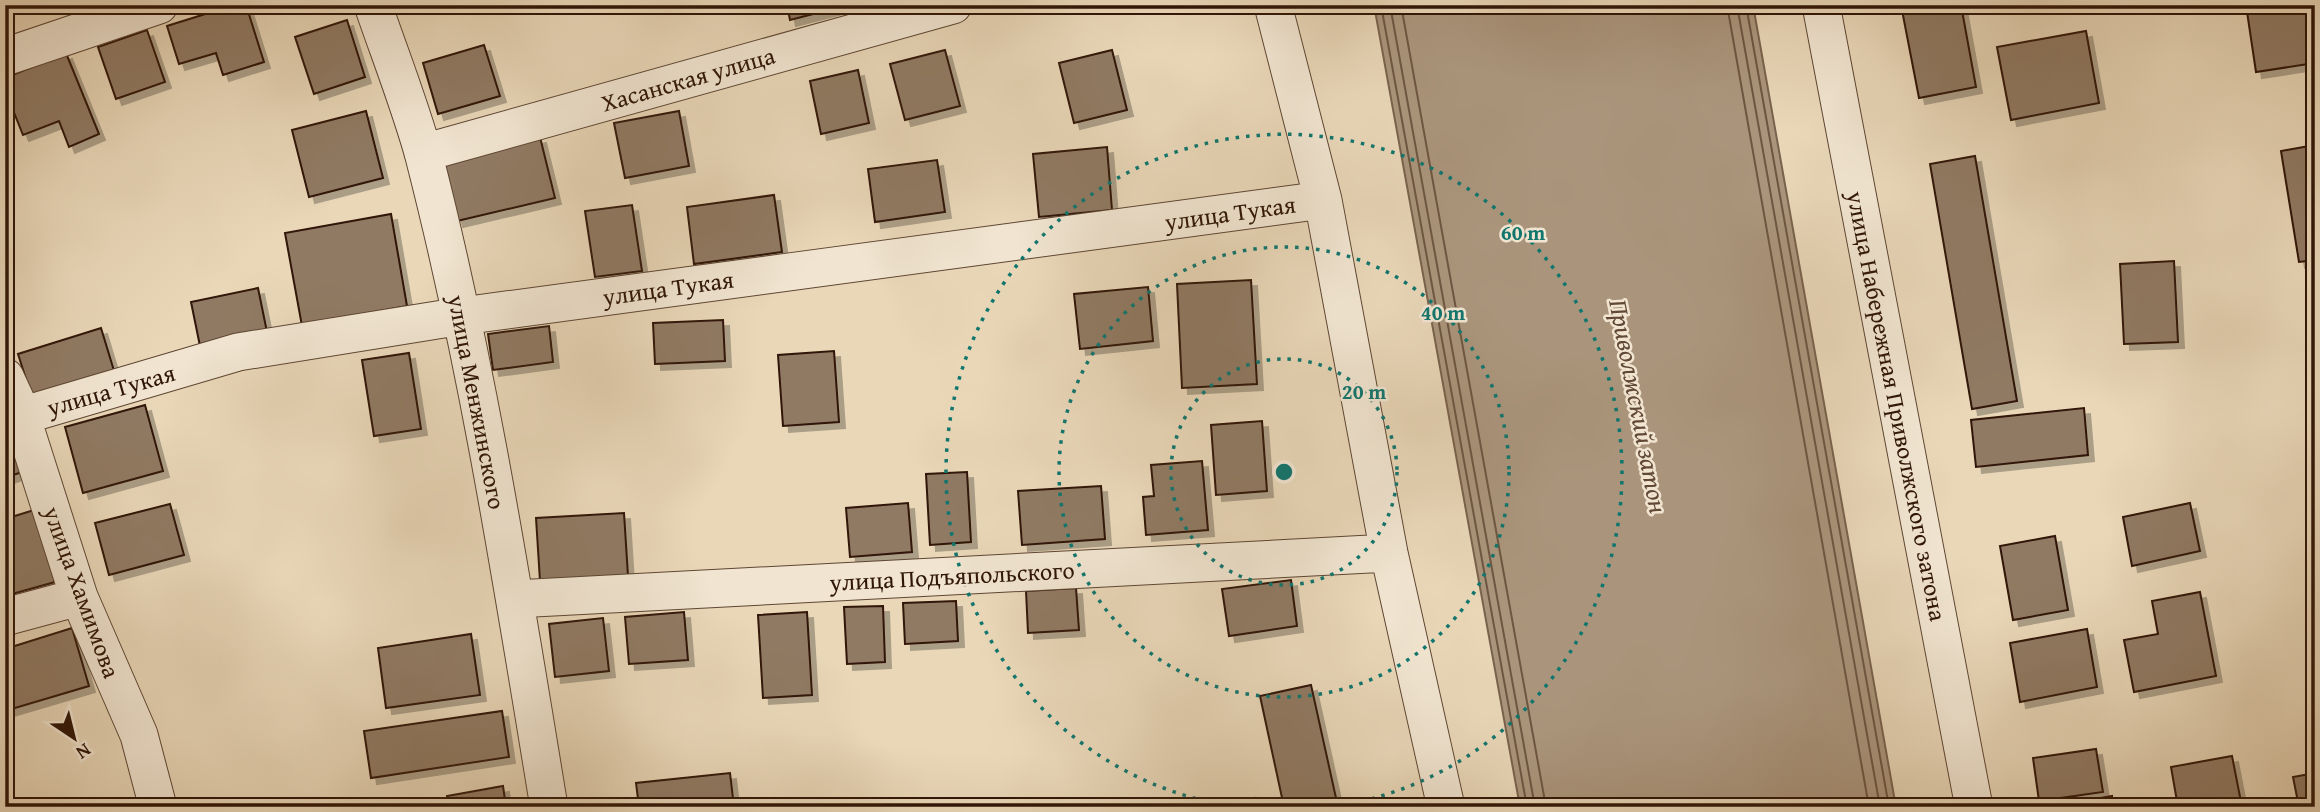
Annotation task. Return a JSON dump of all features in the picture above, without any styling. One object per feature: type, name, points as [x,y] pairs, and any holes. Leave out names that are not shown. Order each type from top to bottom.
[{"type":"street","points":[[5,57],[159,5]]},
{"type":"street","name":"улица Менжинского","points":[[373,5],[423,153],[462,316],[515,599],[549,807]]},
{"type":"street","name":"Хасанская улица","points":[[423,153],[953,5]]},
{"type":"street","points":[[1273,5],[1323,200],[1389,553],[1446,807]]},
{"type":"street","name":"улица Набережная Приволжского затона","points":[[1821,5],[1974,807]]},
{"type":"street","name":"улица Тукая","points":[[21,416],[238,352],[462,316],[1323,200]]},
{"type":"street","name":"улица Хамимова","points":[[5,377],[21,416],[79,597],[139,736],[158,807]]},
{"type":"street","name":"улица Подъяпольского","points":[[515,599],[1389,553]]},
{"type":"street","points":[[5,617],[79,597]]},
{"type":"water","name":"Приволжский затон","points":[[1374,5],[1753,5],[1896,807],[1520,807]]},
{"type":"building","points":[[234,5],[246,5],[264,62],[223,75],[216,53],[179,64],[167,26]]},
{"type":"building","points":[[787,5],[848,5],[790,20]]},
{"type":"building","points":[[1901,5],[1961,5],[1976,87],[1919,98]]},
{"type":"building","points":[[2246,5],[2315,5],[2315,63],[2256,72]]},
{"type":"building","points":[[347,20],[365,77],[314,94],[295,37]]},
{"type":"building","points":[[147,30],[165,82],[116,99],[98,47]]},
{"type":"building","points":[[2086,31],[2099,103],[2011,120],[1997,47]]},
{"type":"building","points":[[484,45],[500,96],[438,114],[423,63]]},
{"type":"building","points":[[945,50],[960,106],[905,120],[890,64]]},
{"type":"building","points":[[1112,50],[1127,110],[1074,123],[1059,63]]},
{"type":"building","points":[[66,53],[99,134],[69,147],[59,121],[23,135],[5,90],[5,78]]},
{"type":"building","points":[[858,70],[869,123],[821,134],[810,81]]},
{"type":"building","points":[[366,111],[383,178],[309,197],[292,130]]},
{"type":"building","points":[[679,111],[689,166],[625,178],[614,123]]},
{"type":"building","points":[[540,137],[555,198],[457,221],[443,160]]},
{"type":"building","points":[[2315,145],[2315,260],[2299,262],[2281,151]]},
{"type":"building","points":[[1107,147],[1112,210],[1039,217],[1033,154]]},
{"type":"building","points":[[1975,156],[2017,401],[1972,409],[1930,164]]},
{"type":"building","points":[[937,160],[945,212],[875,222],[868,169]]},
{"type":"building","points":[[774,195],[782,252],[694,264],[687,207]]},
{"type":"building","points":[[632,205],[642,271],[595,277],[585,211]]},
{"type":"building","points":[[391,214],[407,306],[302,326],[285,233]]},
{"type":"building","points":[[2174,261],[2178,342],[2124,344],[2120,264]]},
{"type":"building","points":[[1251,280],[1257,384],[1182,388],[1177,284]]},
{"type":"building","points":[[1148,287],[1153,341],[1080,349],[1074,294]]},
{"type":"building","points":[[258,288],[267,332],[200,346],[191,302]]},
{"type":"building","points":[[723,320],[725,361],[655,364],[653,323]]},
{"type":"building","points":[[549,326],[553,362],[493,370],[488,334]]},
{"type":"building","points":[[101,328],[115,374],[33,401],[18,354]]},
{"type":"building","points":[[834,351],[839,422],[783,426],[778,355]]},
{"type":"building","points":[[409,353],[421,429],[374,436],[362,360]]},
{"type":"building","points":[[145,405],[163,471],[83,493],[65,427]]},
{"type":"building","points":[[2084,408],[2088,455],[1976,467],[1971,420]]},
{"type":"building","points":[[1262,421],[1267,491],[1216,495],[1211,425]]},
{"type":"building","points":[[5,423],[22,472],[5,478]]},
{"type":"building","points":[[1202,461],[1208,530],[1146,535],[1143,497],[1154,496],[1151,465]]},
{"type":"building","points":[[967,472],[971,542],[930,545],[926,474]]},
{"type":"building","points":[[1101,486],[1105,539],[1022,545],[1018,491]]},
{"type":"building","points":[[908,503],[912,552],[850,557],[846,508]]},
{"type":"building","points":[[2190,503],[2200,551],[2132,566],[2123,517]]},
{"type":"building","points":[[170,504],[184,555],[109,575],[95,523]]},
{"type":"building","points":[[34,510],[55,582],[5,596],[5,519]]},
{"type":"building","points":[[624,513],[628,576],[540,581],[536,518]]},
{"type":"building","points":[[2055,536],[2068,610],[2013,620],[2000,546]]},
{"type":"building","points":[[1291,580],[1297,626],[1229,636],[1222,589]]},
{"type":"building","points":[[1076,588],[1079,630],[1028,633],[1026,591]]},
{"type":"building","points":[[2200,592],[2216,676],[2134,692],[2124,640],[2158,634],[2152,601]]},
{"type":"building","points":[[956,601],[958,641],[905,644],[903,603]]},
{"type":"building","points":[[883,606],[885,662],[847,664],[844,607]]},
{"type":"building","points":[[684,612],[688,660],[629,664],[625,617]]},
{"type":"building","points":[[807,612],[812,695],[763,698],[758,615]]},
{"type":"building","points":[[603,618],[609,671],[555,677],[549,624]]},
{"type":"building","points":[[72,628],[89,686],[5,711],[5,649]]},
{"type":"building","points":[[2087,629],[2097,687],[2020,702],[2010,643]]},
{"type":"building","points":[[471,634],[480,695],[386,708],[378,648]]},
{"type":"building","points":[[1311,685],[1338,807],[1284,807],[1260,696]]},
{"type":"building","points":[[502,711],[509,757],[371,778],[364,731]]},
{"type":"building","points":[[2096,749],[2103,792],[2039,801],[2033,758]]},
{"type":"building","points":[[2232,756],[2242,807],[2178,807],[2171,767]]},
{"type":"building","points":[[730,773],[734,807],[639,807],[636,783]]},
{"type":"building","points":[[2315,773],[2315,807],[2299,807],[2293,777]]},
{"type":"building","points":[[503,786],[506,807],[449,807],[447,796]]},
{"type":"building","points":[[2112,796],[2113,807],[2050,807]]},
{"type":"building","points":[[1255,798],[1257,807],[1214,807]]}]
